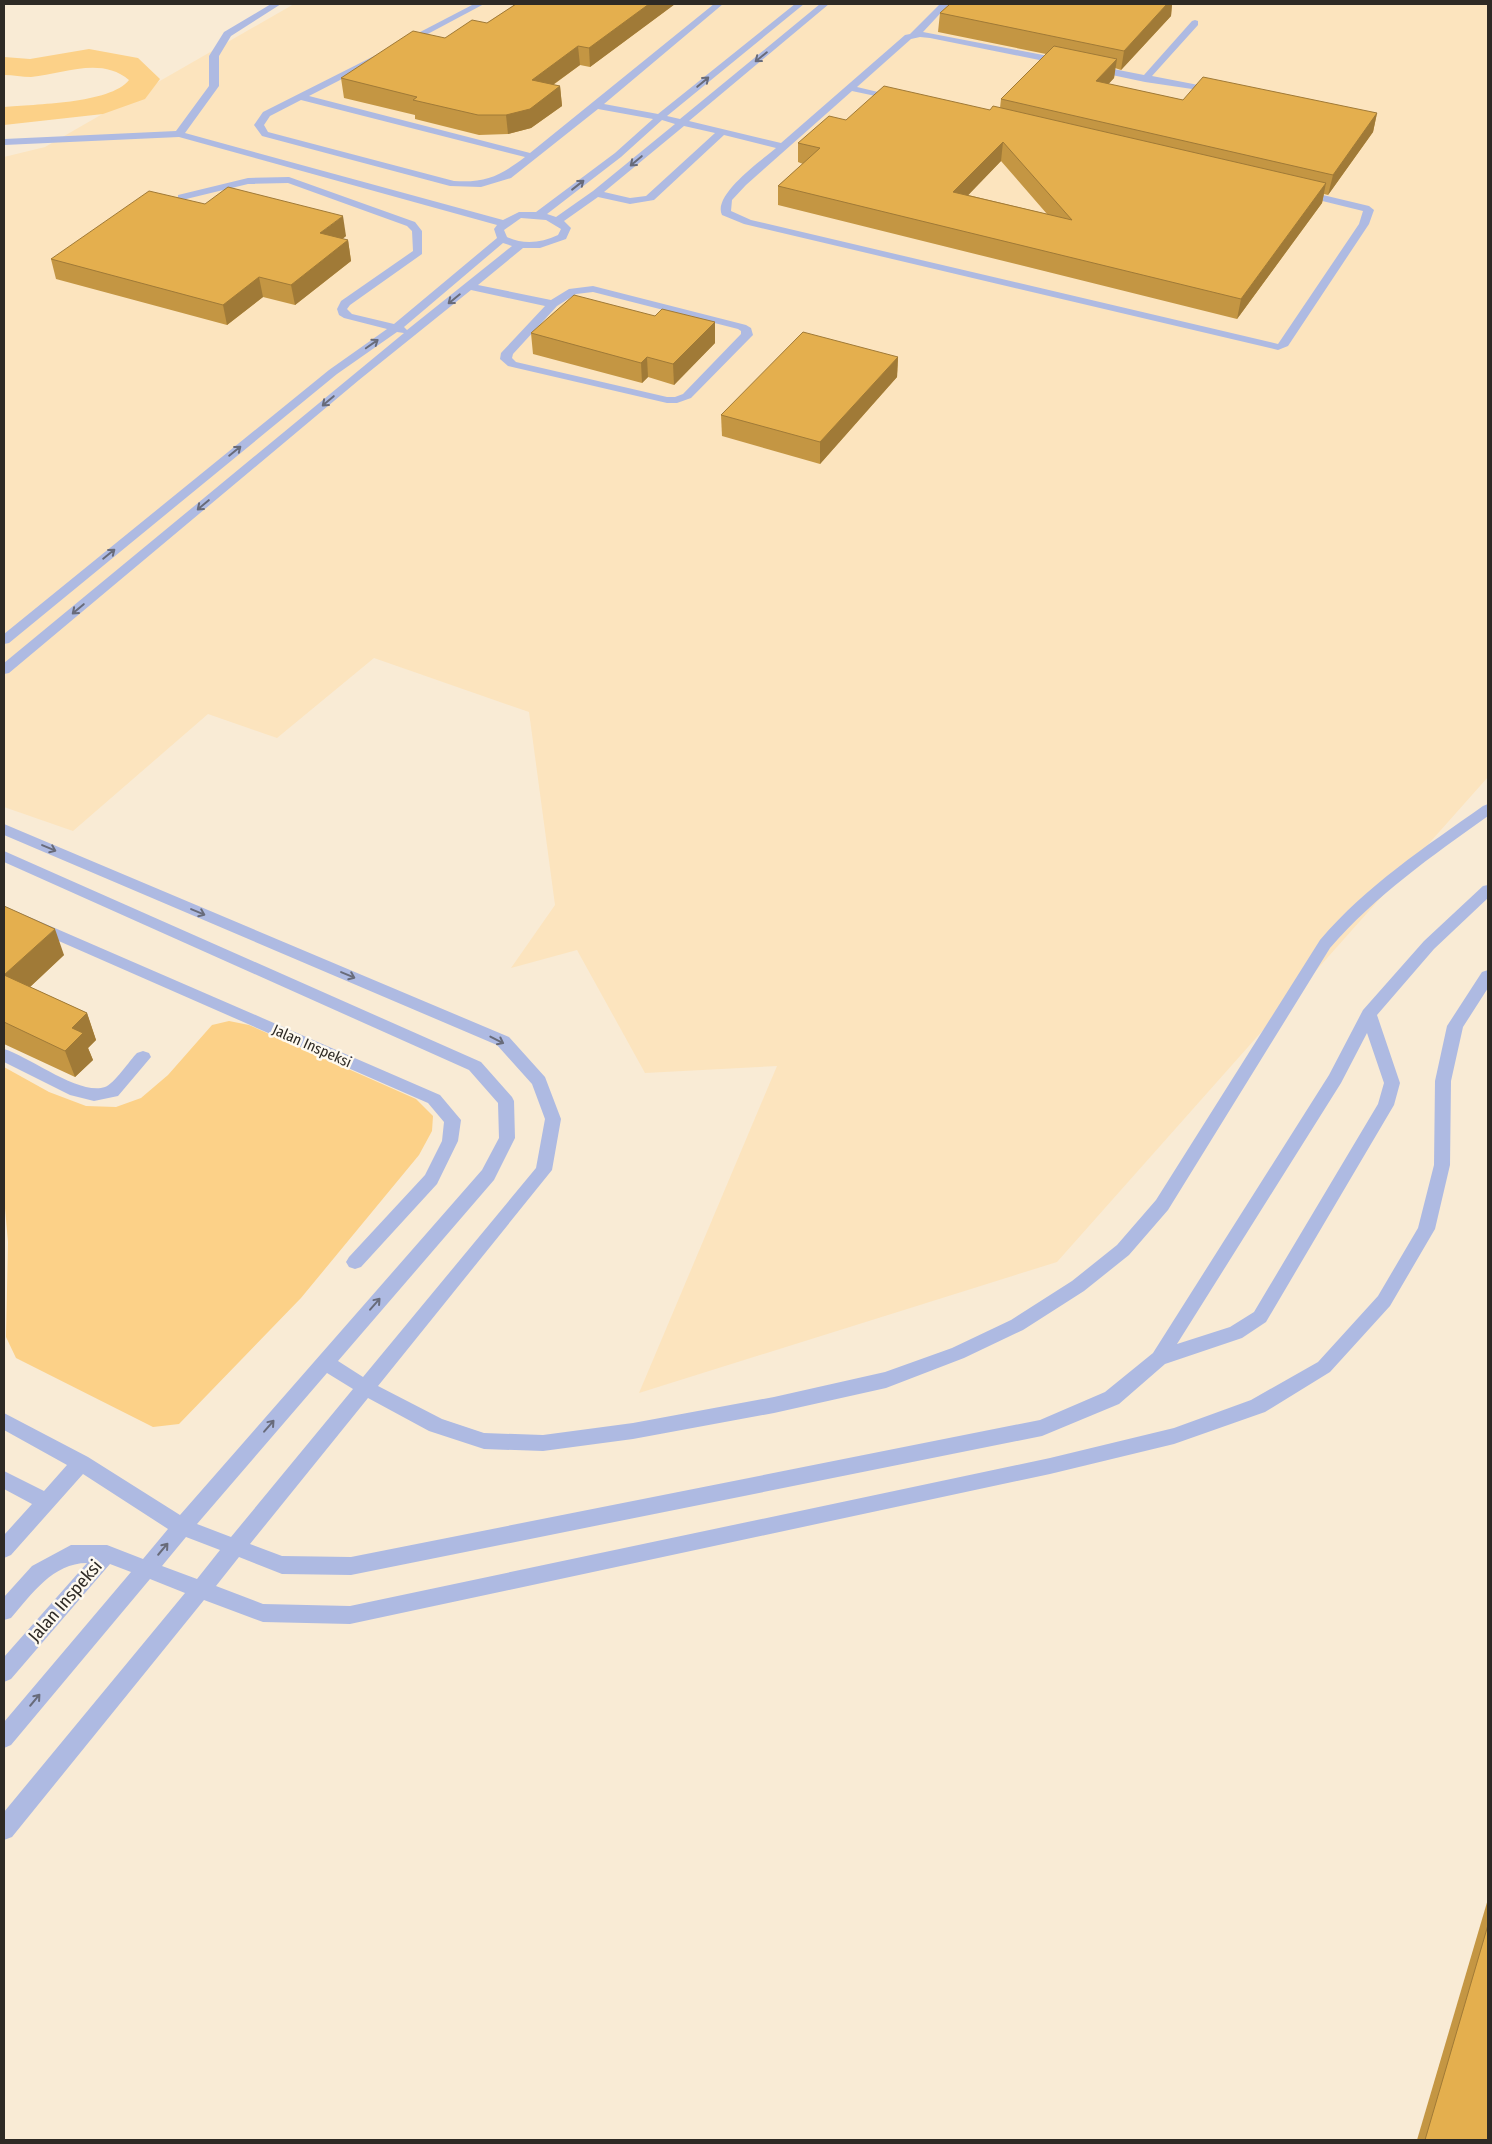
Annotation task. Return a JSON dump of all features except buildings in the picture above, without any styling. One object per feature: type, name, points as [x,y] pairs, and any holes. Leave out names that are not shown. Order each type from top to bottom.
[{"type":"lane","points":[[179,134],[214,86],[214,56],[227,34],[277,4]]},
{"type":"lane","points":[[480,4],[266,114],[259,124],[260,129],[266,134],[454,184],[475,185],[495,182],[507,176],[596,106],[719,4]]},
{"type":"lane","points":[[539,215],[618,155],[660,117],[800,4]]},
{"type":"lane","points":[[558,220],[597,193],[826,4]]},
{"type":"lane","points":[[914,35],[945,4]]},
{"type":"lane","points":[[1145,79],[1195,23]]},
{"type":"lane","points":[[1228,94],[930,35],[914,35],[908,37],[742,183],[724,206],[726,213],[748,222],[1278,347],[1282,346],[1364,224],[1369,210],[1296,192]]},
{"type":"lane","points":[[761,36],[782,40]]},
{"type":"lane","points":[[849,88],[907,102]]},
{"type":"lane","points":[[301,96],[531,156]]},
{"type":"lane","points":[[596,106],[660,117],[784,147]]},
{"type":"lane","points":[[597,193],[630,202],[641,202],[650,198],[722,133]]},
{"type":"lane","points":[[4,142],[179,134],[504,224]]},
{"type":"lane","points":[[182,197],[239,184],[275,179],[289,180],[411,224],[417,231],[418,252],[409,260],[345,302],[342,309],[343,313],[348,316],[396,328],[411,334]]},
{"type":"lane","points":[[539,215],[558,220],[566,228],[562,237],[549,244],[519,246],[502,239],[499,229],[519,216],[539,215]]},
{"type":"lane","points":[[4,640],[332,372],[396,328],[502,239]]},
{"type":"lane","points":[[4,670],[519,246]]},
{"type":"lane","points":[[469,286],[553,304],[573,291],[593,289],[742,326],[747,330],[747,335],[687,396],[677,400],[667,400],[512,364],[506,359],[507,353],[553,304]]},
{"type":"lane","points":[[325,1362],[366,1388],[436,1426],[484,1441],[543,1443],[632,1431],[774,1405],[886,1380],[958,1354],[1017,1325],[1078,1286],[1123,1250],[1162,1204],[1325,944],[1343,920],[1374,892],[1488,809]]},
{"type":"lane","points":[[4,829],[503,1041],[539,1081],[553,1120],[544,1170],[4,1829]]},
{"type":"lane","points":[[4,856],[476,1066],[506,1101],[507,1138],[488,1175],[182,1527],[4,1738]]},
{"type":"lane","points":[[4,1422],[82,1463],[182,1527],[282,1565],[351,1566],[1042,1428],[1112,1398],[1160,1358],[1335,1078],[1369,1014],[1429,945],[1488,890]]},
{"type":"lane","name":"Jalan Inspeksi","points":[[4,911],[434,1099],[452,1120],[450,1141],[431,1179],[355,1262]]},
{"type":"lane","points":[[4,1611],[39,1572],[71,1554],[107,1554],[263,1614],[350,1615],[1050,1466],[1174,1436],[1258,1406],[1324,1367],[1384,1301],[1426,1229],[1442,1165],[1443,1081],[1455,1026],[1488,976]]},
{"type":"lane","points":[[1160,1358],[1236,1333],[1260,1317],[1386,1105],[1392,1083],[1369,1014]]},
{"type":"lane","points":[[4,1055],[76,1090],[94,1095],[112,1092],[143,1057]]},
{"type":"lane","points":[[4,1549],[82,1463]]},
{"type":"lane","points":[[4,1479],[46,1502]]},
{"type":"lane","name":"Jalan Inspeksi","points":[[4,1672],[107,1554]]},
{"type":"shaded area","points":[[4,4],[1488,4],[1488,2140],[4,2140]]},
{"type":"shaded area","points":[[294,4],[1488,4],[1488,777],[1057,1262],[639,1393],[777,1066],[645,1073],[577,950],[511,968],[555,905],[529,712],[374,658],[277,738],[208,714],[73,831],[4,807],[4,157],[45,147]]},
{"type":"shaded area","points":[[229,1021],[249,1025],[416,1099],[433,1116],[432,1131],[419,1155],[301,1298],[179,1424],[153,1427],[16,1358],[6,1337],[8,1242],[4,1197],[4,1067],[49,1092],[86,1106],[116,1107],[141,1098],[168,1075],[212,1025]]},
{"type":"waterway","points":[[4,66],[30,68],[89,58],[128,64],[145,79],[134,93],[92,108],[4,116]]}]
